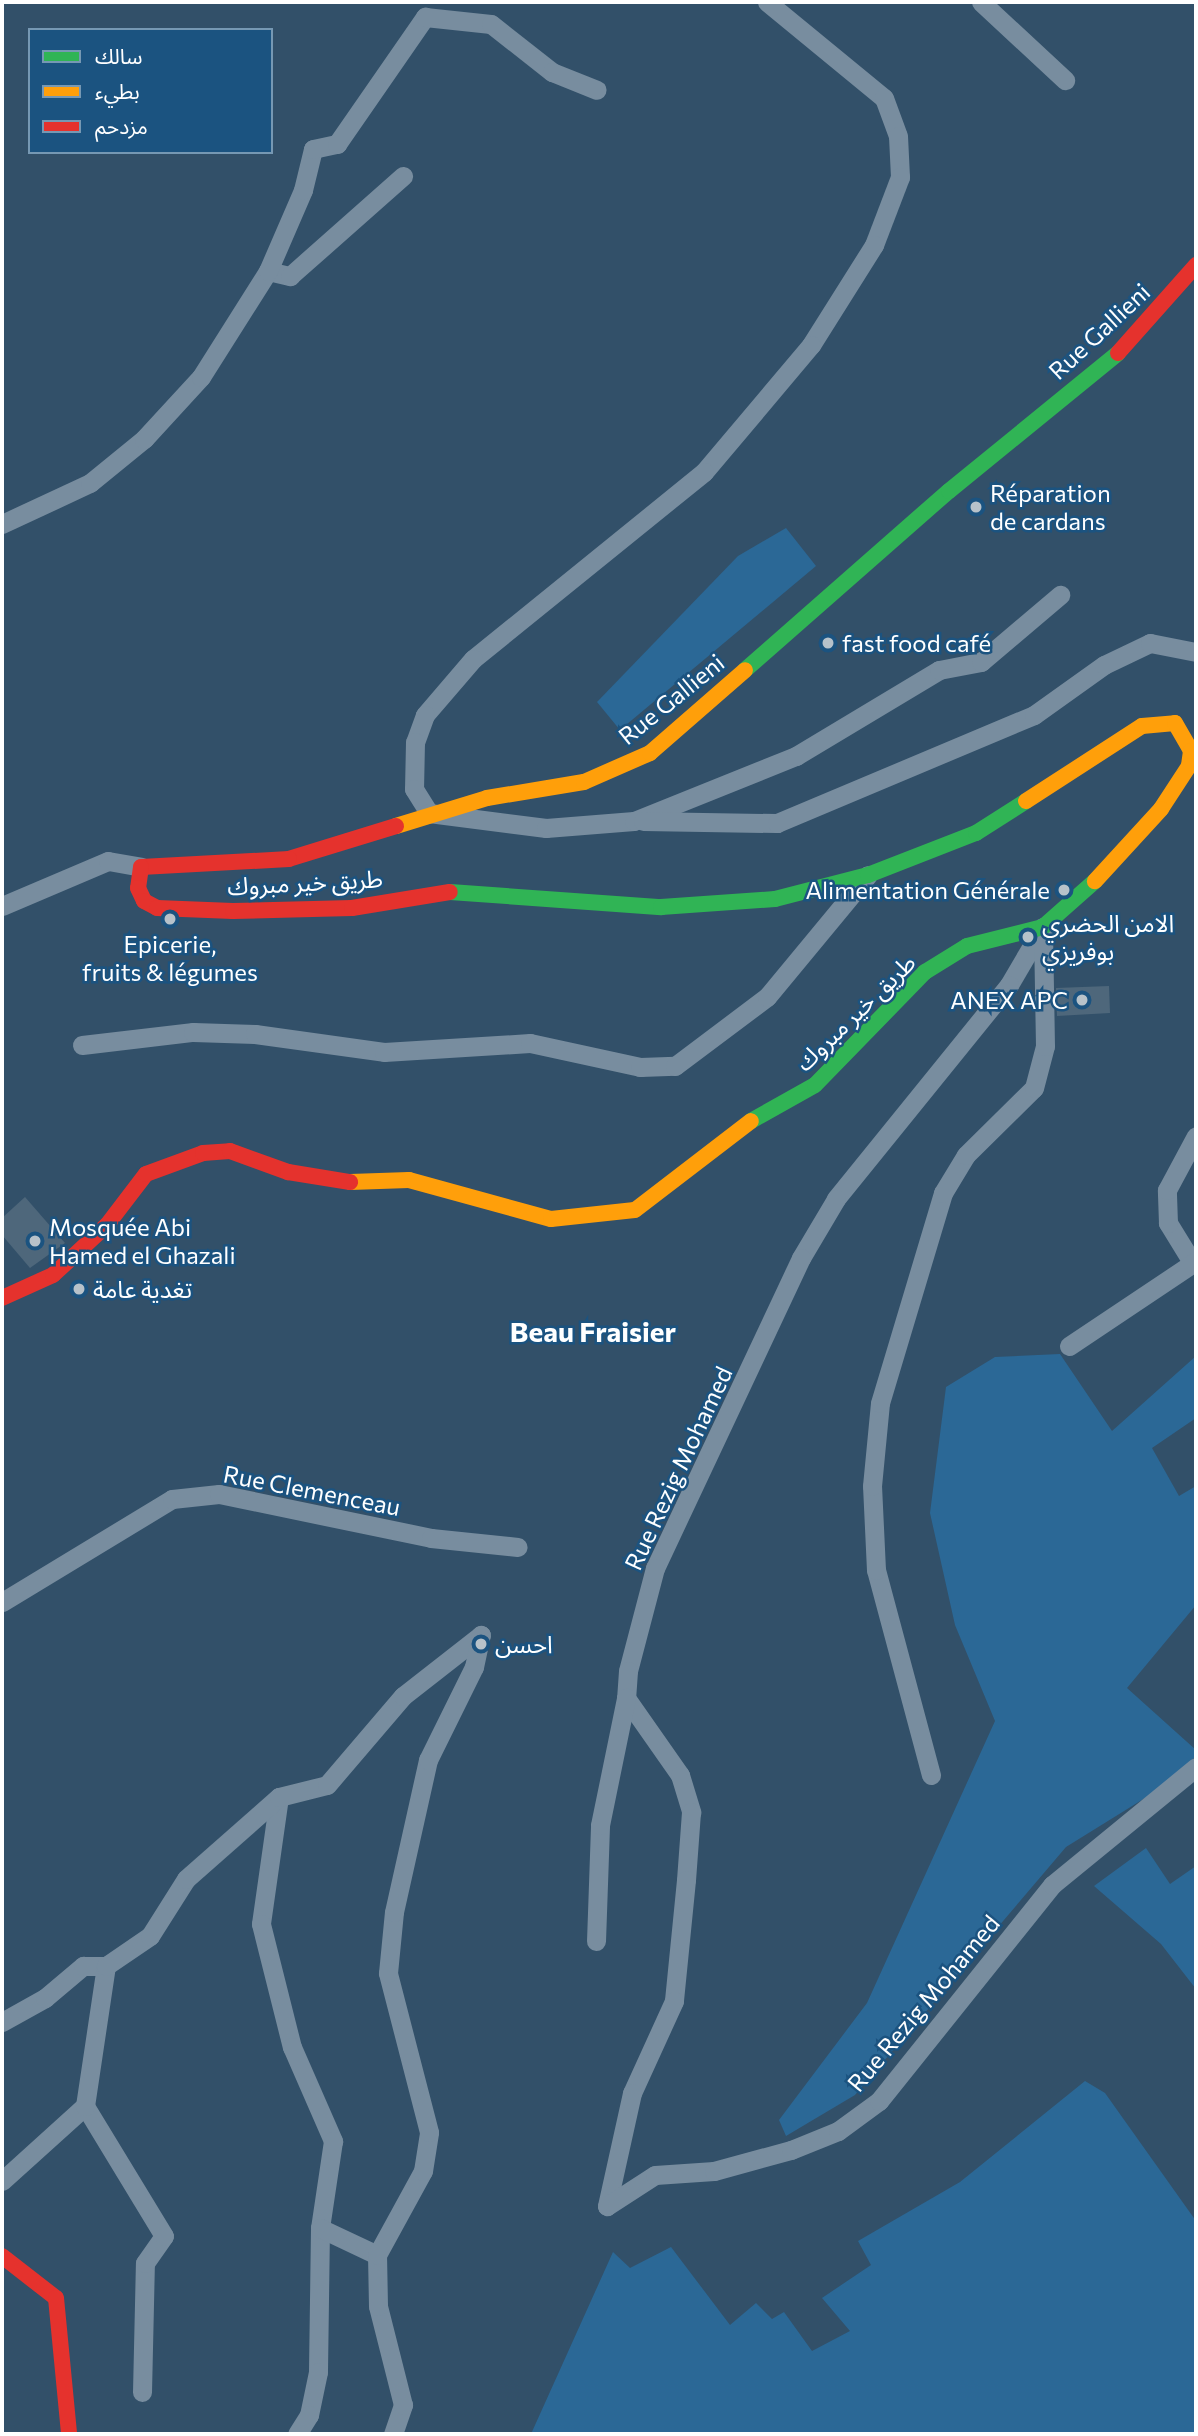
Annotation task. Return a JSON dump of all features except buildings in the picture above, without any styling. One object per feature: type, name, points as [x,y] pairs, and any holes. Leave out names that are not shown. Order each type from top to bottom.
[{"type":"street","points":[[767,2],[884,98],[898,136],[900,177],[874,245],[811,345],[704,472],[472,659],[425,715],[412,762],[414,789],[429,813],[546,828],[635,821],[777,823],[1034,715],[1104,665],[1150,643],[1196,652]]},
{"type":"street","points":[[981,2],[1065,80]]},
{"type":"street","points":[[2,524],[90,483],[144,439],[201,377],[268,271],[303,190],[313,149],[337,144],[425,17],[491,24],[552,72],[597,90]]},
{"type":"street","points":[[268,271],[290,276],[403,176]]},
{"type":"street","name":"Rue Gallieni","points":[[2,905],[108,861],[141,867],[289,859],[429,813],[584,782],[650,753],[949,491],[1123,349],[1196,265]]},
{"type":"street","points":[[635,821],[796,756],[939,670],[981,662],[1060,595]]},
{"type":"street","name":"طريق خير مبروك","points":[[2,1298],[53,1275],[107,1225],[146,1174],[202,1153],[230,1151],[288,1172],[358,1183],[409,1180],[551,1219],[635,1210],[742,1126],[815,1085],[925,972],[967,946],[1043,927],[1090,887],[1143,828],[1189,766],[1191,751],[1175,723],[1142,726],[976,833],[869,875],[775,899],[661,907],[455,891],[352,908],[233,911],[152,907],[139,893],[141,867]]},
{"type":"street","points":[[82,1045],[193,1032],[268,1035],[384,1052],[530,1043],[640,1067],[675,1066],[766,997],[869,875]]},
{"type":"street","points":[[931,1775],[876,1570],[872,1486],[880,1403],[943,1193],[966,1155],[1034,1088],[1045,1046],[1043,927]]},
{"type":"street","name":"Rue Rezig Mohamed","points":[[1043,927],[977,1026],[836,1199],[802,1258],[655,1568],[628,1671],[626,1698],[680,1775],[691,1812],[674,2001],[632,2093],[608,2188],[610,2207],[655,2175],[713,2171],[791,2150],[838,2131],[879,2101],[1052,1885],[1196,1767]]},
{"type":"street","points":[[1069,1346],[1194,1261],[1168,1223],[1167,1190],[1196,1136]]},
{"type":"street","name":"Rue Clemenceau","points":[[2,1602],[172,1499],[219,1494],[430,1538],[518,1547]]},
{"type":"street","points":[[2,2022],[45,1998],[83,1966],[106,1966],[150,1936],[186,1879],[279,1797],[327,1785],[403,1696],[481,1635],[474,1667],[428,1760],[394,1912],[388,1973],[399,2031],[429,2132],[423,2172],[377,2255],[378,2306],[403,2405],[393,2434]]},
{"type":"street","points":[[596,1941],[600,1825],[626,1698]]},
{"type":"street","points":[[279,1797],[261,1924],[292,2047],[333,2141],[320,2228],[318,2372],[309,2414],[297,2434]]},
{"type":"street","points":[[2,2181],[85,2106],[106,1966]]},
{"type":"street","points":[[85,2106],[164,2236],[145,2263],[142,2392]]},
{"type":"street","points":[[320,2228],[377,2255]]},
{"type":"street","points":[[2,2256],[56,2298],[69,2434]]},
{"type":"shaded area","points":[[786,528],[816,566],[620,730],[597,702],[738,556]]},
{"type":"shaded area","points":[[1060,1354],[1112,1431],[1196,1356],[1196,1418],[1152,1448],[1179,1496],[1196,1486],[1196,1605],[1127,1688],[1196,1750],[1196,1756],[1166,1785],[1066,1847],[855,2095],[786,2136],[779,2120],[867,2003],[995,1721],[955,1625],[930,1513],[946,1387],[995,1357]]},
{"type":"shaded area","points":[[1146,1848],[1170,1884],[1196,1866],[1196,1989],[1161,1944],[1094,1886]]},
{"type":"shaded area","points":[[1085,2081],[1105,2093],[1196,2221],[1196,2434],[531,2434],[613,2252],[630,2268],[671,2247],[730,2325],[756,2303],[772,2319],[784,2312],[812,2351],[850,2331],[822,2298],[871,2265],[858,2241],[960,2182]]},
{"type":"traffic: fast","points":[[745,670],[949,491],[1118,353]]},
{"type":"traffic: fast","points":[[450,892],[661,907],[775,899],[868,875],[976,833],[1026,801]]},
{"type":"traffic: fast","points":[[751,1121],[815,1085],[925,972],[967,946],[1043,927],[1095,881]]},
{"type":"traffic: slow","points":[[396,826],[487,798],[584,782],[650,753],[745,670]]},
{"type":"traffic: slow","points":[[1026,801],[1142,726],[1175,723],[1191,751],[1189,766],[1161,809],[1095,881]]},
{"type":"traffic: slow","points":[[350,1182],[409,1180],[551,1219],[635,1210],[751,1121]]},
{"type":"traffic: jam","points":[[1118,353],[1196,265]]},
{"type":"traffic: jam","points":[[396,826],[289,859],[141,867],[138,888],[144,901],[157,908],[233,911],[352,908],[450,892]]},
{"type":"traffic: jam","points":[[2,1298],[53,1275],[107,1225],[146,1174],[203,1153],[230,1151],[288,1172],[350,1182]]},
{"type":"traffic: jam","points":[[2,2256],[56,2298],[69,2434]]},
{"type":"place","name":"Réparation de cardans","points":[[976,507]]},
{"type":"place","name":"fast food café","points":[[828,643]]},
{"type":"place","name":"Alimentation Générale","points":[[1064,890]]},
{"type":"place","name":"Epicerie, fruits & légumes","points":[[170,919]]},
{"type":"place","name":"الامن الحضري بوفريزي","points":[[1028,937]]},
{"type":"place","name":"ANEX APC","points":[[1082,1000]]},
{"type":"place","name":"Mosquée Abi Hamed el Ghazali","points":[[35,1241]]},
{"type":"place","name":"تغدية عامة","points":[[79,1289]]},
{"type":"place","name":"احسن","points":[[481,1644]]},
{"type":"district","name":"Beau Fraisier","points":[[593,1331]]}]
